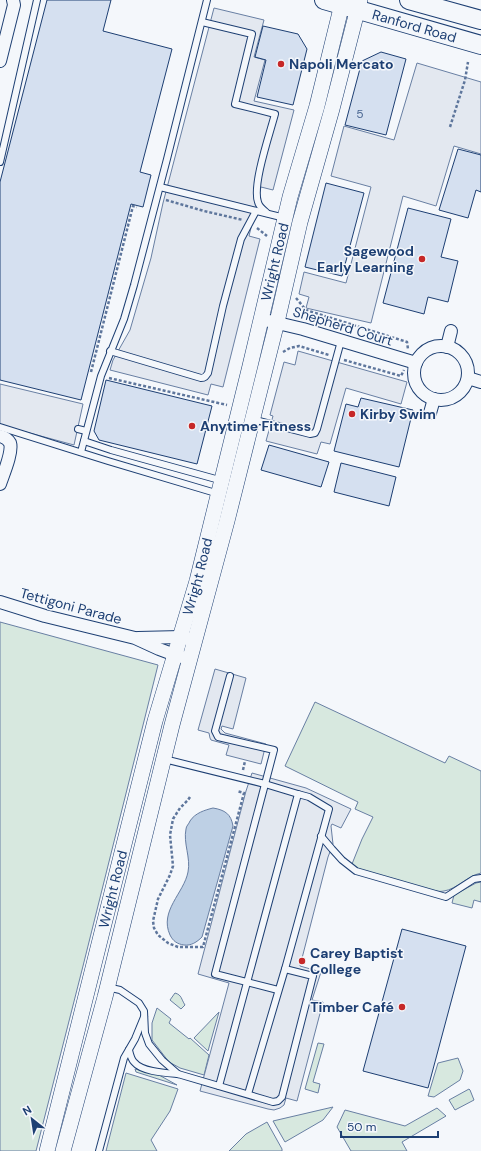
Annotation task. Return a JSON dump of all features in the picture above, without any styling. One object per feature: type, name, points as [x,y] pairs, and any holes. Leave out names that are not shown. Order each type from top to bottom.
[{"type":"main road","name":"Ranford Road","points":[[324,0],[351,3],[481,45]]},
{"type":"main road","name":"Ranford Road","points":[[409,0],[481,20]]},
{"type":"street","points":[[0,61],[14,5],[13,0]]},
{"type":"street","name":"Wright Road","points":[[63,1151],[106,992],[195,641],[227,489],[250,366],[284,217],[317,106],[351,3]]},
{"type":"street","name":"Wright Road","points":[[47,1151],[155,721],[197,581],[252,419],[277,322],[300,222],[332,109],[351,3]]},
{"type":"street","points":[[317,106],[332,109]]},
{"type":"street","name":"Shepherd Court","points":[[260,319],[277,322],[412,362]]},
{"type":"street","points":[[447,347],[451,331]]},
{"type":"street","points":[[436,346],[453,348],[460,353],[466,361],[468,378],[465,387],[452,398],[443,400],[434,399],[419,389],[415,381],[412,362],[427,350],[436,346]]},
{"type":"street","points":[[468,378],[481,382]]},
{"type":"street","points":[[430,413],[434,399]]},
{"type":"street","points":[[0,436],[6,438],[11,446],[0,484]]},
{"type":"street","name":"Tettigoni Parade","points":[[0,602],[45,616],[135,638],[175,655],[190,658]]},
{"type":"street","name":"Tettigoni Parade","points":[[135,638],[180,637],[195,641]]},
{"type":"street","points":[[147,755],[164,759]]},
{"type":"street","points":[[87,990],[106,992]]},
{"type":"lane","points":[[0,162],[37,0]]},
{"type":"lane","points":[[81,452],[101,376],[124,319],[134,285],[207,0]]},
{"type":"lane","points":[[202,22],[252,34],[235,104],[274,114],[257,182],[258,204],[267,213]]},
{"type":"lane","points":[[160,187],[300,222]]},
{"type":"lane","points":[[110,351],[201,378],[206,376],[241,239],[256,211]]},
{"type":"lane","points":[[252,419],[310,434],[315,433],[341,341]]},
{"type":"lane","points":[[0,427],[81,452],[227,489]]},
{"type":"lane","points":[[78,429],[86,431]]},
{"type":"lane","points":[[84,441],[227,489]]},
{"type":"lane","points":[[230,676],[215,731],[218,737],[274,750],[215,974],[278,990]]},
{"type":"lane","points":[[164,759],[265,784],[309,797],[329,809],[248,1094]]},
{"type":"lane","points":[[219,1086],[298,794]]},
{"type":"lane","points":[[321,836],[342,860],[356,871],[446,897],[474,879],[481,878]]},
{"type":"lane","points":[[129,1050],[134,1062],[139,1066],[162,1073],[178,1074],[273,1102],[278,1101],[282,1097],[314,976],[284,969]]},
{"type":"lane","points":[[106,992],[120,990],[140,1003],[144,1011],[145,1033],[149,1044],[162,1060],[178,1074]]},
{"type":"lane","points":[[99,1151],[124,1058],[135,1039],[144,1017]]},
{"type":"path","points":[[450,127],[465,80],[468,62]]},
{"type":"path","points":[[165,200],[204,211],[240,218],[245,221]]},
{"type":"path","points":[[91,374],[133,206],[144,208]]},
{"type":"path","points":[[254,227],[268,237]]},
{"type":"path","points":[[282,352],[299,346],[401,376],[412,362],[407,342],[306,310],[296,298]]},
{"type":"path","points":[[107,378],[232,406]]},
{"type":"path","points":[[243,770],[245,762]]},
{"type":"path","points":[[190,797],[173,819],[170,835],[173,866],[158,898],[153,921],[154,928],[158,935],[168,943],[178,947],[203,947],[244,793],[237,791]]},
{"type":"shaded area","points":[[214,8],[264,20],[254,57],[265,60],[254,101],[294,110],[273,190],[261,187],[249,236],[260,239],[223,387],[211,384],[208,395],[110,370],[113,360],[130,330],[151,258],[163,203]]},
{"type":"shaded area","points":[[417,63],[481,82],[481,154],[454,146],[436,206],[403,196],[371,323],[306,308],[309,297],[299,294],[304,272],[346,283],[371,187],[331,176],[344,126],[394,140]]},
{"type":"shaded area","points":[[298,351],[407,382],[401,404],[346,388],[330,444],[321,442],[317,454],[266,441],[273,416],[270,415],[284,362],[295,365]]},
{"type":"shaded area","points":[[0,384],[83,404],[74,445],[0,425]]},
{"type":"shaded area","points":[[0,622],[158,665],[36,1151],[0,1151]]},
{"type":"shaded area","points":[[215,669],[246,678],[233,729],[222,726],[221,729],[225,733],[266,744],[261,764],[226,755],[229,745],[211,740],[209,733],[198,730]]},
{"type":"shaded area","points":[[315,702],[445,763],[449,756],[481,771],[481,873],[449,890],[439,891],[365,872],[352,864],[373,817],[355,809],[358,802],[285,766]]},
{"type":"shaded area","points":[[252,773],[306,788],[351,809],[341,828],[332,824],[331,826],[333,844],[328,857],[300,966],[321,972],[312,1000],[323,1002],[297,1101],[286,1098],[284,1105],[274,1110],[200,1091],[229,983],[198,974]]},
{"type":"shaded area","points":[[481,882],[481,902],[474,900],[472,908],[452,903],[454,895],[476,883]]},
{"type":"shaded area","points":[[175,993],[180,996],[185,1005],[181,1009],[170,1000]]},
{"type":"shaded area","points":[[157,1008],[171,1019],[169,1023],[189,1039],[190,1038],[209,1055],[204,1075],[180,1068],[169,1062],[152,1040],[152,1023]]},
{"type":"shaded area","points":[[219,1012],[208,1051],[194,1038]]},
{"type":"shaded area","points":[[318,1043],[324,1044],[313,1082],[320,1084],[318,1093],[305,1089]]},
{"type":"shaded area","points":[[458,1058],[463,1071],[460,1080],[434,1097],[428,1096],[438,1063]]},
{"type":"shaded area","points":[[135,1069],[159,1075],[177,1085],[136,1072]]},
{"type":"shaded area","points":[[126,1073],[178,1089],[170,1111],[151,1140],[157,1151],[106,1151]]},
{"type":"shaded area","points":[[469,1089],[474,1100],[455,1110],[449,1100]]},
{"type":"shaded area","points":[[333,1107],[323,1120],[285,1142],[273,1121]]},
{"type":"shaded area","points":[[437,1108],[446,1116],[402,1142],[407,1151],[351,1151],[337,1127],[345,1110],[405,1126]]},
{"type":"shaded area","points":[[267,1122],[282,1151],[229,1151],[246,1134]]},
{"type":"water","points":[[213,808],[227,813],[231,818],[233,826],[202,937],[191,944],[182,945],[172,939],[167,926],[170,910],[186,880],[189,867],[185,840],[186,828],[197,814]]},
{"type":"building","points":[[47,0],[111,0],[103,31],[172,49],[140,172],[151,175],[143,207],[131,204],[81,400],[0,380],[0,182]]},
{"type":"building","points":[[263,26],[298,34],[307,49],[293,105],[257,97],[266,60],[255,57]]},
{"type":"building","points":[[381,52],[406,59],[386,135],[345,125],[362,61]]},
{"type":"building","points":[[458,149],[481,155],[481,192],[476,190],[468,218],[439,210]]},
{"type":"building","points":[[326,183],[364,193],[342,276],[305,267]]},
{"type":"building","name":"Sagewood Early Learning","points":[[408,208],[451,219],[441,257],[458,261],[448,302],[428,297],[424,314],[383,303]]},
{"type":"building","points":[[106,380],[212,406],[197,464],[99,440],[94,431]]},
{"type":"building","points":[[361,398],[413,410],[399,467],[334,451],[346,404],[358,407]]},
{"type":"building","points":[[269,445],[329,462],[321,487],[261,470]]},
{"type":"building","points":[[341,463],[396,477],[389,506],[334,492]]},
{"type":"building","points":[[402,929],[466,946],[428,1088],[363,1071]]},
{"type":"place","name":"Napoli Mercato","points":[[281,64]]},
{"type":"place","name":"Sagewood Early Learning","points":[[422,259]]},
{"type":"place","name":"Kirby Swim","points":[[352,414]]},
{"type":"place","name":"Anytime Fitness","points":[[192,426]]},
{"type":"place","name":"Carey Baptist College","points":[[302,961]]},
{"type":"place","name":"Timber Café","points":[[402,1007]]}]
